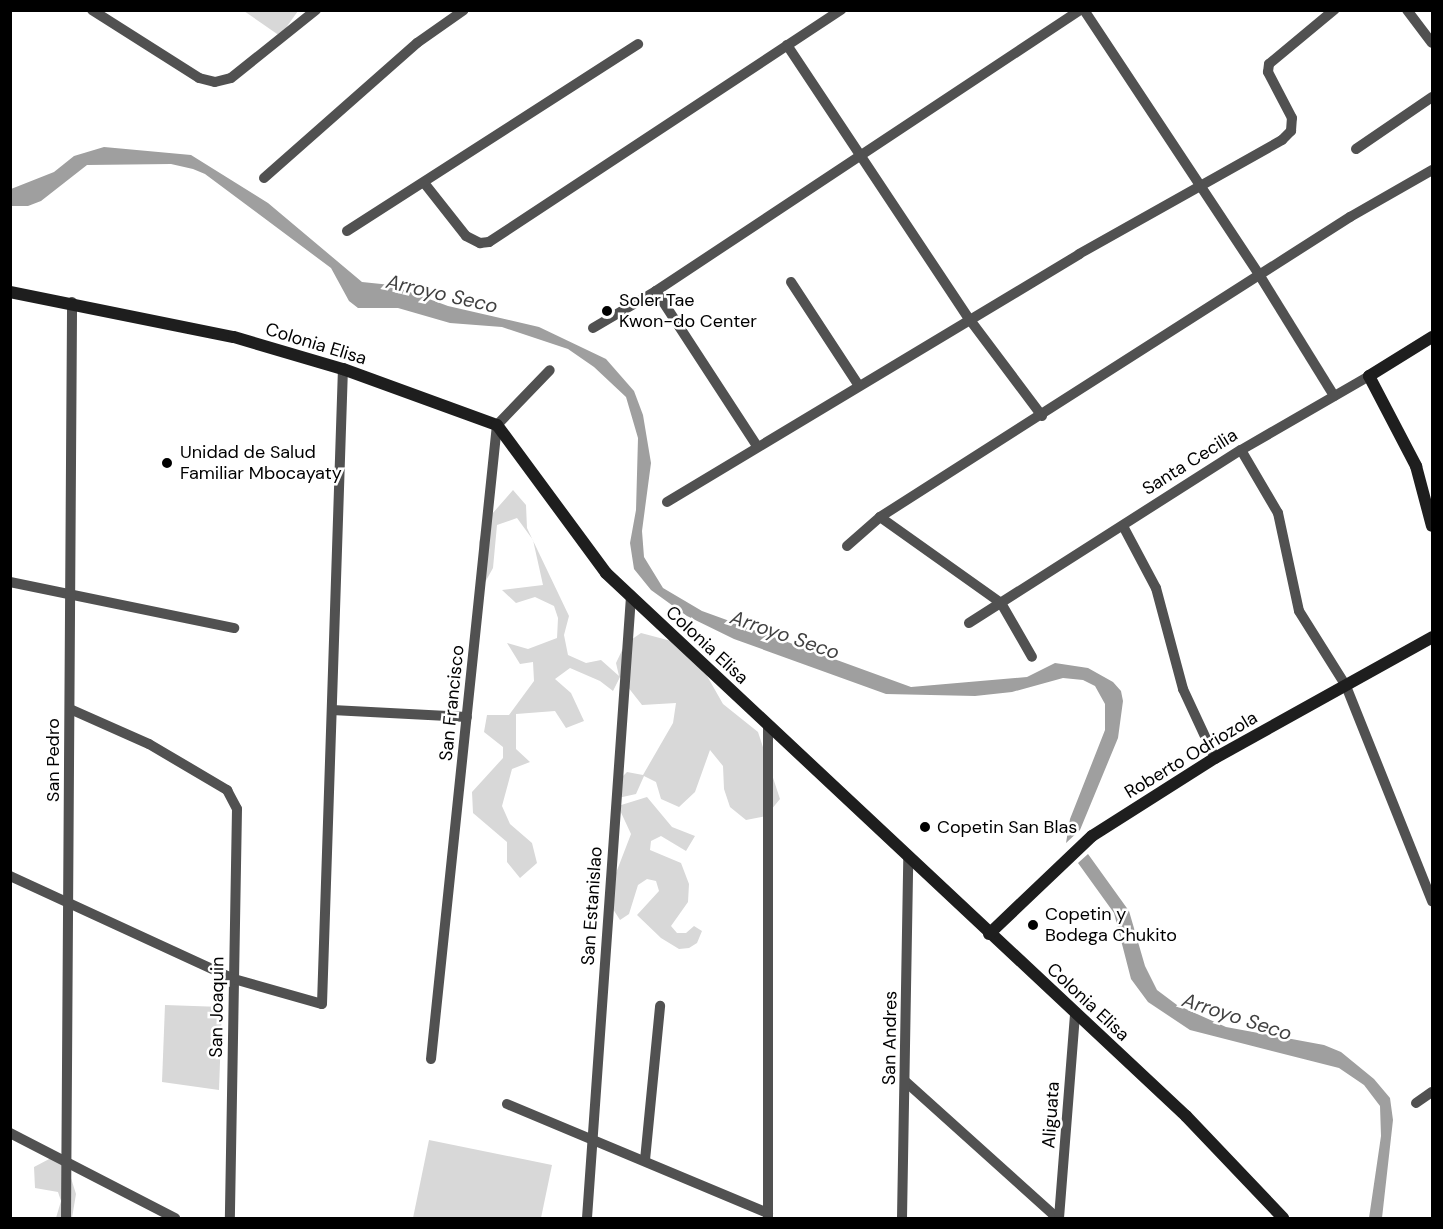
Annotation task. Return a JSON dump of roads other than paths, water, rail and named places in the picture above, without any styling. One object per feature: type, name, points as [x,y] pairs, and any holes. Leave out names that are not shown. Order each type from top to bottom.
[{"type":"street","points":[[92,10],[199,78],[215,82],[231,78],[316,10]]},
{"type":"street","points":[[264,178],[417,43],[464,10]]},
{"type":"street","points":[[425,184],[466,236],[480,243],[489,242],[841,10]]},
{"type":"street","points":[[593,328],[656,291],[860,154],[1082,10],[1260,276],[1334,396]]},
{"type":"street","points":[[667,502],[757,446],[1288,134],[1292,118],[1268,68],[1278,53],[1334,10]]},
{"type":"street","points":[[1407,10],[1432,43]]},
{"type":"street","points":[[347,231],[425,184],[638,44]]},
{"type":"street","points":[[787,45],[970,320],[1042,416]]},
{"type":"street","points":[[1356,149],[1432,97]]},
{"type":"street","points":[[847,546],[880,517],[1042,416],[1350,217],[1432,170]]},
{"type":"street","points":[[791,282],[859,386]]},
{"type":"street","points":[[656,291],[757,446]]},
{"type":"street","name":"Colonia Elisa","points":[[10,292],[72,302],[234,337],[343,369],[497,425],[606,573],[1186,1116],[1283,1218]]},
{"type":"street","name":"San Pedro","points":[[66,1218],[72,302]]},
{"type":"street","name":"Santa Cecilia","points":[[969,623],[1241,450],[1432,337]]},
{"type":"street","points":[[10,876],[234,979],[318,1006],[323,1002],[343,369]]},
{"type":"street","points":[[497,425],[550,370]]},
{"type":"street","points":[[1369,376],[1416,466],[1432,526]]},
{"type":"street","name":"San Francisco","points":[[432,1059],[497,425]]},
{"type":"street","points":[[1241,450],[1278,513],[1299,611],[1346,687],[1432,901]]},
{"type":"street","points":[[880,517],[1001,603],[1032,657]]},
{"type":"street","points":[[1123,526],[1159,594],[1183,689],[1215,758]]},
{"type":"street","points":[[10,582],[234,628]]},
{"type":"street","name":"San Estanislao","points":[[587,1218],[631,596]]},
{"type":"street","name":"Roberto Odriozola","points":[[989,934],[1066,858],[1092,836],[1215,758],[1432,637]]},
{"type":"street","name":"San Joaquin","points":[[70,710],[149,744],[233,797],[237,809],[230,1218]]},
{"type":"street","points":[[332,710],[467,717]]},
{"type":"street","points":[[507,1104],[592,1142],[645,1160],[768,1216],[768,727]]},
{"type":"street","name":"San Andres","points":[[902,1218],[908,858]]},
{"type":"street","points":[[645,1160],[660,1006]]},
{"type":"street","name":"Aliguata","points":[[1058,1218],[1075,1014]]},
{"type":"street","points":[[906,1082],[1058,1218]]},
{"type":"street","points":[[1416,1103],[1432,1092]]},
{"type":"street","points":[[10,1133],[175,1218]]},
{"type":"place","name":"Soler Tae Kwon-do Center","points":[[607,311]]},
{"type":"place","name":"Unidad de Salud Familiar Mbocayaty","points":[[167,463]]},
{"type":"place","name":"Copetin San Blas","points":[[925,827]]},
{"type":"place","name":"Copetin y Bodega Chukito","points":[[1033,925]]},
{"type":"water label","name":"Arroyo Seco","points":[[442,294]]},
{"type":"water label","name":"Arroyo Seco","points":[[785,635]]},
{"type":"water label","name":"Arroyo Seco","points":[[1237,1017]]}]
